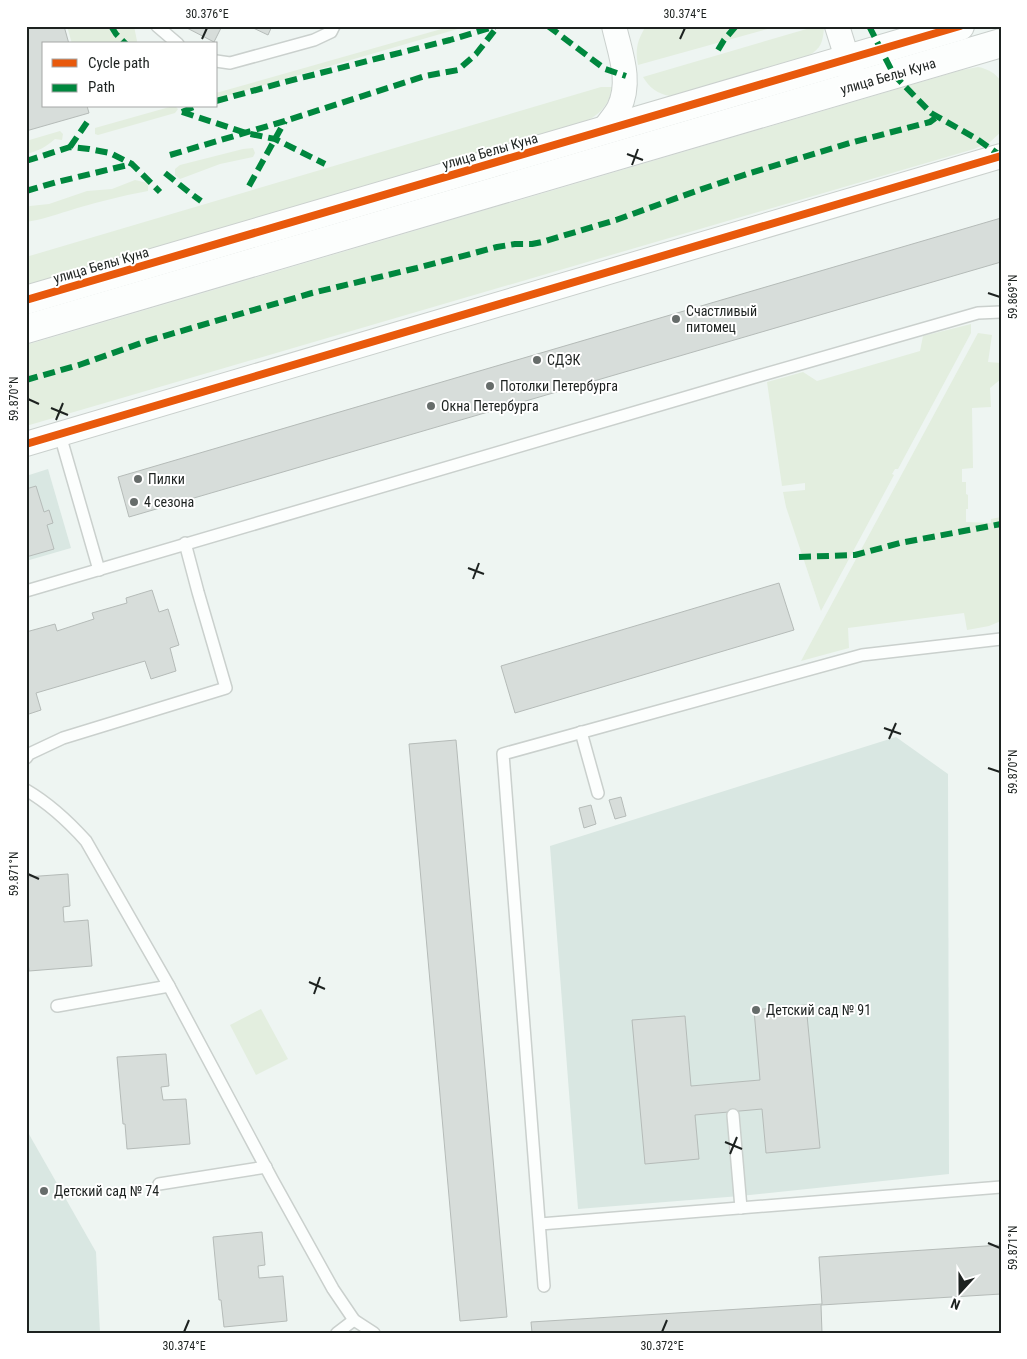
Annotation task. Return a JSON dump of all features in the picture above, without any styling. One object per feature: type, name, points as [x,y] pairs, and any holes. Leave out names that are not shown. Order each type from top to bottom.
[{"type":"street","points":[[606,145],[625,91],[626,76],[614,26]]},
{"type":"street","points":[[837,26],[856,86]]},
{"type":"street","name":"улица Белы Куна","points":[[26,329],[606,145],[848,59],[960,26]]},
{"type":"street","name":"улица Белы Куна","points":[[26,300],[606,145],[856,86],[1001,43]]},
{"type":"street","points":[[26,444],[1001,156]]},
{"type":"lane","points":[[157,26],[176,42]]},
{"type":"lane","points":[[218,61],[230,63],[314,40],[331,32],[334,26]]},
{"type":"lane","points":[[26,591],[185,543],[978,313],[1001,312]]},
{"type":"lane","points":[[60,435],[99,570]]},
{"type":"lane","points":[[26,758],[29,754],[62,738],[226,688],[185,543]]},
{"type":"lane","points":[[544,1286],[503,754],[862,655],[1001,639]]},
{"type":"lane","points":[[581,732],[598,793]]},
{"type":"lane","points":[[26,790],[45,801],[71,824],[86,841],[169,986],[333,1289],[354,1320],[374,1333]]},
{"type":"lane","points":[[57,1006],[169,986]]},
{"type":"lane","points":[[733,1115],[741,1208]]},
{"type":"lane","points":[[159,1184],[266,1167]]},
{"type":"lane","points":[[540,1224],[1001,1187]]},
{"type":"lane","points":[[337,1333],[354,1320]]},
{"type":"shaded area","points":[[48,469],[71,548],[26,561],[26,476]]},
{"type":"shaded area","name":"Детский сад № 91","points":[[896,737],[948,774],[949,1174],[740,1196],[578,1209],[550,846]]},
{"type":"shaded area","name":"Детский сад № 74","points":[[26,1129],[96,1252],[100,1333],[26,1333]]},
{"type":"green space","points":[[67,26],[134,26],[137,41],[137,42],[71,42]]},
{"type":"green space","points":[[452,26],[468,26],[218,98],[218,92]]},
{"type":"green space","points":[[646,26],[778,26],[638,65],[638,45]]},
{"type":"green space","points":[[810,28],[824,28],[821,44],[809,55],[670,96],[654,90],[643,77]]},
{"type":"green space","points":[[978,67],[991,72],[1001,81],[1001,132],[990,142],[974,149],[26,426],[26,345],[962,70]]},
{"type":"green space","points":[[601,87],[612,87],[609,98],[601,110],[588,120],[26,285],[26,257]]},
{"type":"green space","points":[[166,108],[178,109],[175,113],[98,135],[95,134],[95,128]]},
{"type":"green space","points":[[60,131],[63,134],[62,140],[55,139],[38,150],[26,153],[26,141]]},
{"type":"green space","points":[[253,148],[255,153],[253,157],[220,164],[180,179],[175,175],[175,169],[180,165]]},
{"type":"green space","points":[[135,180],[148,183],[148,191],[26,222],[26,208],[30,206],[49,204],[87,191],[112,189]]},
{"type":"green space","points":[[971,324],[971,333],[898,469],[895,469],[892,474],[894,475],[821,611],[786,507],[783,492],[805,490],[805,483],[782,486],[767,382],[803,372],[817,381],[920,351],[923,336]]},
{"type":"green space","points":[[978,333],[992,335],[988,362],[1001,363],[1001,379],[990,388],[991,407],[972,408],[973,468],[962,469],[962,482],[966,482],[966,494],[968,495],[966,522],[991,523],[991,519],[1001,517],[1001,621],[989,626],[967,630],[964,613],[848,628],[849,648],[801,661]]},
{"type":"green space","points":[[261,1009],[288,1059],[256,1075],[230,1025]]},
{"type":"building","points":[[26,26],[64,26],[68,42],[42,42],[42,108],[88,108],[89,113],[26,131]]},
{"type":"building","points":[[188,26],[222,26],[214,42],[187,28]]},
{"type":"building","points":[[249,26],[272,26],[268,35]]},
{"type":"building","points":[[1001,218],[1001,262],[129,517],[118,477]]},
{"type":"building","points":[[36,486],[44,512],[49,510],[53,523],[47,525],[54,549],[26,557],[26,489]]},
{"type":"building","points":[[779,583],[794,630],[515,713],[501,666]]},
{"type":"building","points":[[152,590],[159,612],[168,609],[179,645],[170,648],[176,671],[151,679],[145,661],[36,693],[41,710],[26,715],[26,632],[55,624],[57,631],[94,619],[92,613],[127,603],[126,598]]},
{"type":"building","points":[[456,740],[507,1317],[460,1321],[409,744]]},
{"type":"building","points":[[621,797],[626,816],[615,819],[609,800]]},
{"type":"building","points":[[591,805],[596,824],[584,828],[579,808]]},
{"type":"building","points":[[68,874],[70,906],[63,907],[64,922],[88,920],[92,966],[29,971],[26,945],[26,877]]},
{"type":"building","points":[[806,1005],[820,1148],[766,1153],[762,1109],[695,1115],[699,1159],[645,1164],[632,1020],[685,1016],[691,1086],[760,1080],[754,1010]]},
{"type":"building","points":[[166,1054],[169,1086],[161,1087],[163,1100],[186,1099],[190,1144],[127,1149],[117,1057]]},
{"type":"building","points":[[262,1232],[265,1265],[258,1266],[259,1278],[283,1276],[287,1321],[224,1327],[221,1300],[219,1300],[213,1237]]},
{"type":"building","points":[[1001,1245],[1001,1294],[821,1305],[822,1333],[532,1333],[531,1322],[822,1304],[819,1257]]},
{"type":"marked path","points":[[111,26],[124,42]]},
{"type":"marked path","points":[[218,100],[450,40],[496,26]]},
{"type":"marked path","points":[[170,155],[285,121],[425,76],[458,70],[476,54],[498,26]]},
{"type":"marked path","points":[[548,26],[605,69],[626,76]]},
{"type":"marked path","points":[[718,50],[736,26]]},
{"type":"marked path","points":[[869,26],[894,75],[931,113],[977,139],[1001,156]]},
{"type":"marked path","points":[[182,112],[191,108]]},
{"type":"marked path","points":[[182,112],[246,133],[275,139],[325,164]]},
{"type":"marked path","points":[[26,380],[79,365],[147,341],[312,293],[497,247],[542,242],[616,220],[750,173],[850,143],[930,122],[938,116]]},
{"type":"marked path","points":[[70,147],[90,118]]},
{"type":"marked path","points":[[249,186],[285,121]]},
{"type":"marked path","points":[[26,161],[70,147],[110,153],[132,164],[160,192]]},
{"type":"marked path","points":[[26,191],[132,164]]},
{"type":"marked path","points":[[165,173],[201,201]]},
{"type":"marked path","points":[[799,557],[855,555],[900,543],[1001,524]]},
{"type":"cycle path","points":[[26,300],[960,26]]},
{"type":"cycle path","points":[[26,444],[1001,156]]},
{"type":"place","name":"Счастливый питомец","points":[[676,319]]},
{"type":"place","name":"СДЭК","points":[[537,360]]},
{"type":"place","name":"Потолки Петербурга","points":[[490,386]]},
{"type":"place","name":"Окна Петербурга","points":[[431,406]]},
{"type":"place","name":"Пилки","points":[[138,479]]},
{"type":"place","name":"4 сезона","points":[[134,502]]},
{"type":"place","name":"Детский сад № 91","points":[[756,1010]]},
{"type":"place","name":"Детский сад № 74","points":[[44,1191]]}]
